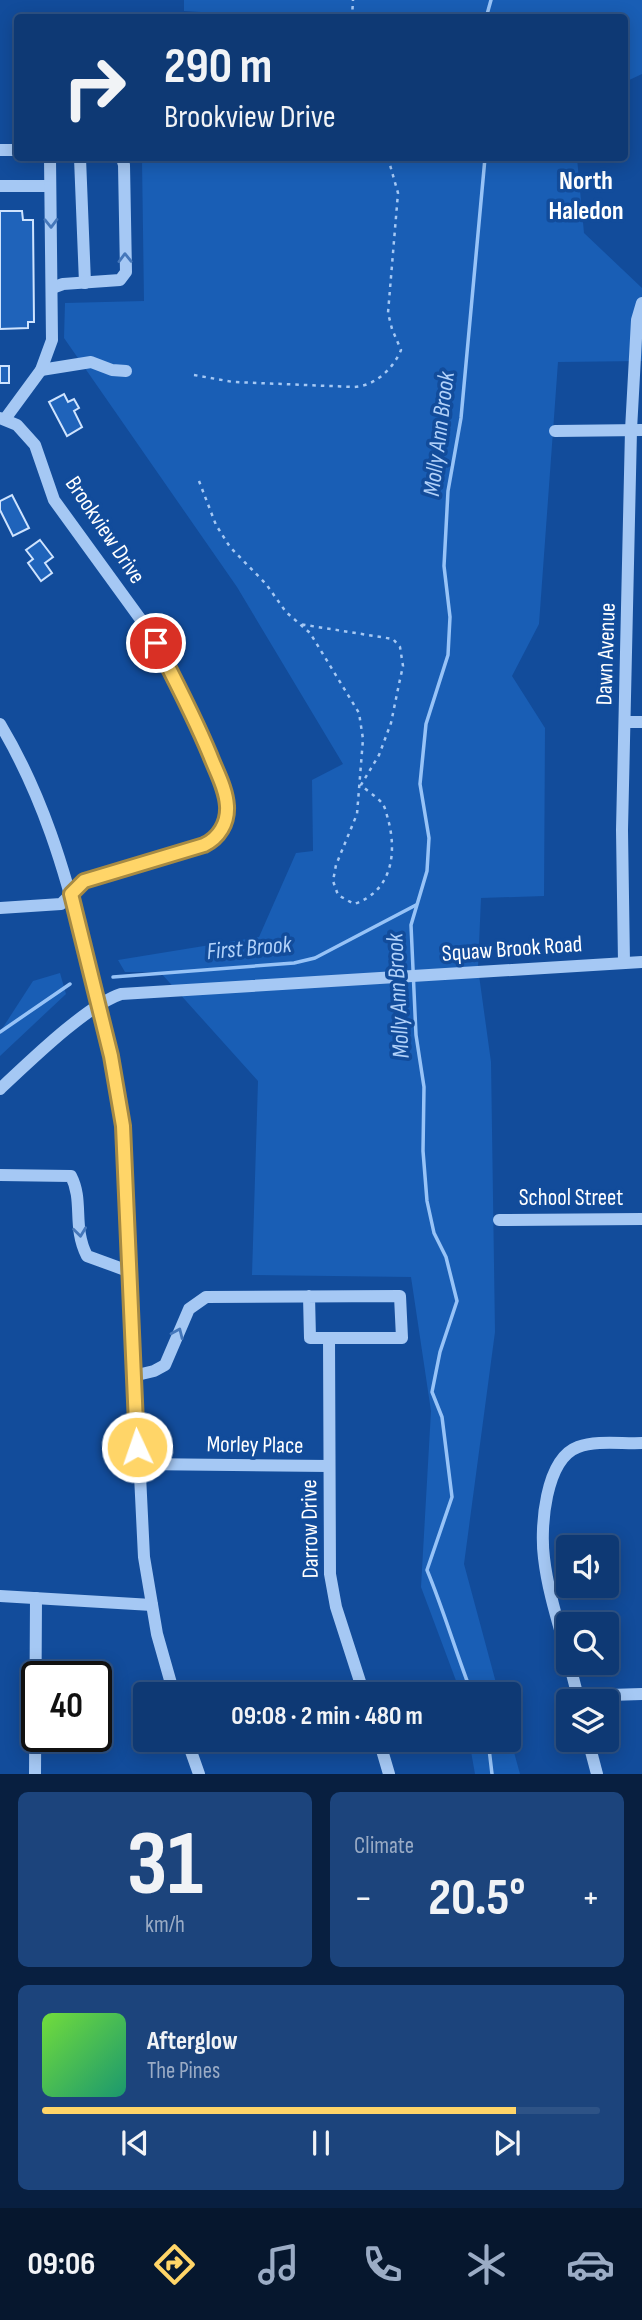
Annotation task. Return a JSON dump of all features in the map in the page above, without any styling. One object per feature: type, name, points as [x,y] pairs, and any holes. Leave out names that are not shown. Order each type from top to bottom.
[{"type":"street","points":[[2,419],[41,370],[52,340],[50,161]]},
{"type":"street","points":[[80,161],[85,283]]},
{"type":"street","points":[[52,288],[120,280],[126,272],[123,161]]},
{"type":"street","points":[[0,186],[50,186]]},
{"type":"street","name":"Dawn Avenue","points":[[624,963],[622,830],[625,722],[636,577],[637,320],[642,303]]},
{"type":"street","points":[[41,370],[91,362],[126,372]]},
{"type":"street","name":"Brookview Drive","points":[[2,419],[27,433],[35,445],[54,500],[156,643],[196,722],[227,804],[224,825],[212,841],[84,881],[71,894]]},
{"type":"street","points":[[555,431],[637,430]]},
{"type":"street","points":[[625,722],[642,722]]},
{"type":"street","points":[[0,724],[36,794],[71,894],[99,1004],[123,1126],[133,1376],[144,1558],[152,1605],[171,1682]]},
{"type":"street","points":[[0,908],[61,904],[71,894]]},
{"type":"street","name":"Squaw Brook Road","points":[[0,1089],[99,1004],[121,993],[642,962]]},
{"type":"street","points":[[0,1175],[71,1176],[76,1186],[79,1240],[87,1256],[128,1271]]},
{"type":"street","name":"School Street","points":[[499,1220],[642,1219]]},
{"type":"street","points":[[133,1376],[165,1365],[189,1309],[206,1297],[309,1296],[400,1296],[402,1338],[310,1338],[309,1296]]},
{"type":"street","name":"Darrow Drive","points":[[329,1338],[332,1590],[360,1682]]},
{"type":"street","points":[[557,1612],[543,1555],[544,1525],[552,1475],[559,1463],[579,1446],[642,1443]]},
{"type":"street","name":"Morley Place","points":[[138,1464],[330,1466]]},
{"type":"street","points":[[0,1596],[152,1605]]},
{"type":"street","points":[[35,1774],[36,1598]]},
{"type":"street","points":[[619,1695],[642,1694]]},
{"type":"street","points":[[191,1752],[199,1774]]},
{"type":"street","points":[[383,1752],[389,1774]]},
{"type":"street","points":[[591,1752],[597,1774]]},
{"type":"path","points":[[194,375],[233,382],[354,387],[365,386],[380,377],[396,361],[401,349],[388,313],[398,193],[389,161]]},
{"type":"path","points":[[199,481],[216,525],[230,547],[310,634],[359,713],[363,739],[357,814],[333,881],[338,895],[354,904],[368,899],[381,887],[392,859],[391,834],[383,804],[360,785]]},
{"type":"path","points":[[299,624],[393,639],[400,647],[402,666],[391,723],[379,755],[360,785]]},
{"type":"shaded area","points":[[184,0],[642,0],[642,74],[628,81],[628,14],[218,14],[184,11]]},
{"type":"shaded area","points":[[142,161],[577,161],[584,233],[642,288],[642,361],[558,362],[539,624],[512,676],[545,728],[544,896],[481,898],[478,968],[491,1062],[495,1332],[464,1564],[496,1682],[457,1682],[421,1587],[431,1411],[411,1277],[252,1275],[258,1081],[160,972],[125,972],[118,960],[259,937],[296,853],[313,851],[312,780],[343,764],[237,587],[64,338],[65,303],[144,301]]},
{"type":"shaded area","points":[[60,973],[66,994],[0,1056],[0,1032],[33,981]]},
{"type":"shaded area","points":[[471,1752],[514,1752],[520,1774],[475,1774]]},
{"type":"building","points":[[0,211],[22,211],[23,220],[33,220],[34,322],[28,322],[28,328],[0,329]]},
{"type":"building","points":[[0,366],[9,366],[9,383],[0,383]]},
{"type":"building","points":[[64,394],[68,402],[74,399],[79,408],[74,411],[82,427],[67,436],[49,402]]},
{"type":"building","points":[[12,495],[29,528],[13,536],[0,510],[0,501]]},
{"type":"building","points":[[40,540],[53,557],[45,563],[52,573],[41,581],[28,563],[33,559],[26,550]]},
{"type":"waterway","name":"Molly Ann Brook","points":[[487,14],[491,0]]},
{"type":"waterway","name":"Molly Ann Brook","points":[[468,1682],[427,1570],[452,1497],[442,1417],[432,1392],[440,1352],[457,1301],[446,1257],[434,1233],[427,1201],[423,1151],[424,1087],[416,1035],[411,925],[427,871],[429,838],[420,784],[426,724],[448,655],[450,617],[444,566],[448,491],[461,418],[485,161]]},
{"type":"waterway","name":"First Brook","points":[[113,977],[294,963],[315,958],[416,905]]},
{"type":"waterway","name":"First Brook","points":[[0,1032],[70,984]]},
{"type":"waterway","name":"Molly Ann Brook","points":[[489,1752],[492,1774]]},
{"type":"district","name":"North Haledon","points":[[586,196]]},
{"type":"route","points":[[137,1447],[123,1126],[111,1056],[71,894],[84,881],[204,845],[212,841],[224,825],[227,804],[222,786],[196,722],[156,643]]}]
